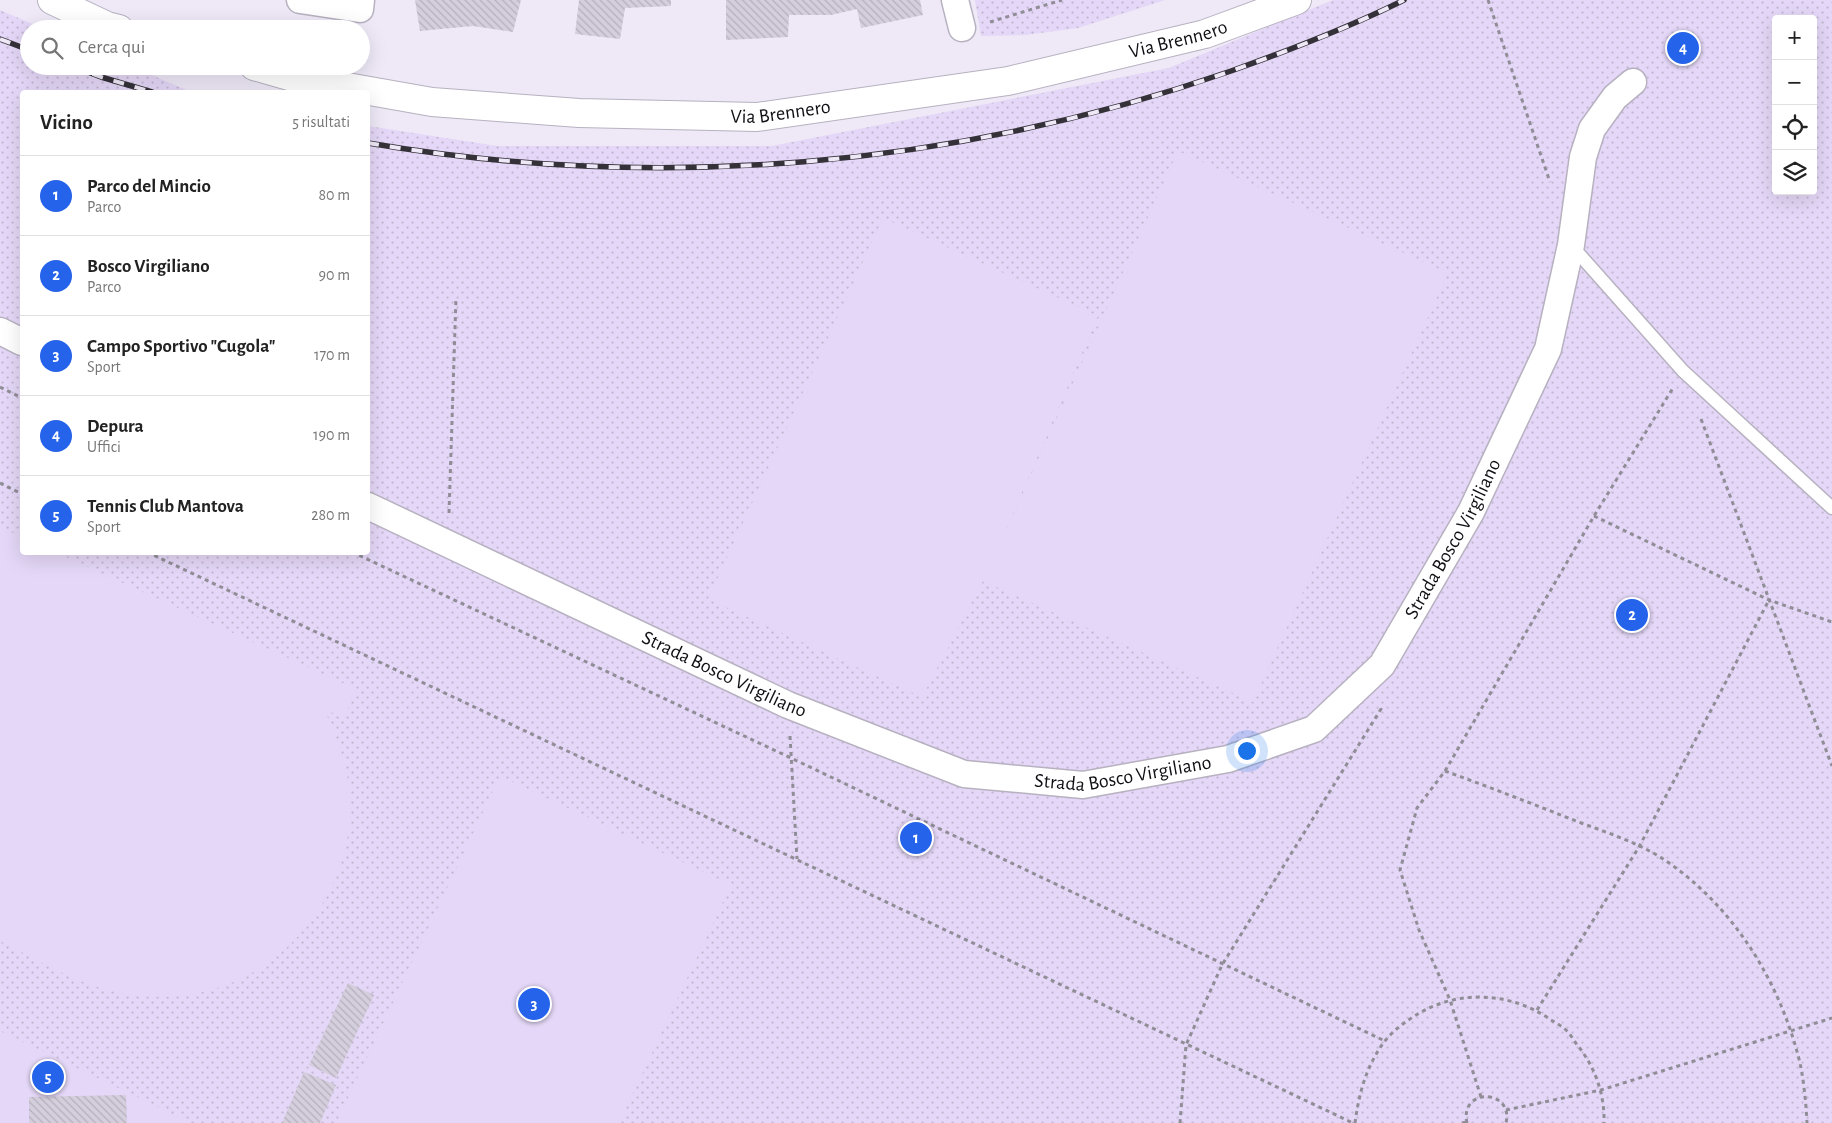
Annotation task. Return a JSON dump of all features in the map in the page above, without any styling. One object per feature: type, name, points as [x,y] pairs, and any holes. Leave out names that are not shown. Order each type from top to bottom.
[{"type":"main road","points":[[52,0],[95,20]]},
{"type":"main road","name":"Via Brennero","points":[[370,91],[432,102],[579,113],[756,117],[1008,81],[1205,34],[1297,0]]},
{"type":"main road","name":"Via Brennero","points":[[286,75],[364,90]]},
{"type":"street","points":[[300,0],[360,9],[362,0]]},
{"type":"street","points":[[955,0],[962,28]]},
{"type":"street","name":"Strada Bosco Virgiliano","points":[[370,507],[788,705],[964,774],[1084,785],[1228,759],[1314,729],[1382,665],[1471,512],[1548,349],[1571,245],[1583,157],[1592,129],[1615,97],[1633,82]]},
{"type":"street","points":[[0,331],[20,341]]},
{"type":"lane","points":[[1571,245],[1683,371],[1832,508]]},
{"type":"path","points":[[962,28],[1062,0]]},
{"type":"path","points":[[1488,0],[1553,191]]},
{"type":"path","points":[[448,544],[456,298]]},
{"type":"path","points":[[1481,1097],[1450,1000],[1419,930],[1400,870],[1417,808],[1445,771],[1594,516],[1683,371]]},
{"type":"path","points":[[0,387],[20,397]]},
{"type":"path","points":[[1700,417],[1832,766]]},
{"type":"path","points":[[0,483],[20,493]]},
{"type":"path","points":[[1594,516],[1769,600],[1832,622]]},
{"type":"path","points":[[153,555],[1354,1123],[1366,1073],[1385,1042],[1400,1026],[1424,1010],[1450,1000],[1480,996],[1509,999],[1537,1010],[1566,1030],[1588,1058],[1601,1090],[1604,1123]]},
{"type":"path","points":[[358,555],[792,758],[1385,1042]]},
{"type":"path","points":[[1537,1010],[1640,847],[1769,600]]},
{"type":"path","points":[[1180,1123],[1186,1045],[1222,965],[1381,709],[1366,680]]},
{"type":"path","points":[[788,705],[797,859]]},
{"type":"path","points":[[1445,771],[1626,840],[1660,857],[1696,884],[1738,930],[1769,979],[1780,1002],[1800,1062],[1807,1123]]},
{"type":"path","points":[[1506,1110],[1601,1090],[1832,1018]]},
{"type":"path","points":[[1462,1123],[1467,1122],[1467,1109],[1470,1104],[1481,1097],[1493,1097],[1499,1100],[1506,1110],[1506,1123]]},
{"type":"shaded area","points":[[975,0],[1165,0],[1078,28],[1025,35],[981,36]]},
{"type":"shaded area","points":[[1333,0],[1832,0],[1832,1123],[0,1123],[0,10],[23,20],[20,20],[20,75],[152,75],[186,90],[20,90],[20,555],[370,555],[370,126],[497,146],[772,146],[1169,68]]},
{"type":"shaded area","points":[[1178,151],[1448,273],[1253,702],[983,581],[922,697],[708,599],[883,218],[1098,316],[1002,539]]},
{"type":"shaded area","points":[[0,527],[20,536],[20,555],[61,555],[356,689],[344,718],[324,709],[340,749],[349,790],[350,819],[343,858],[328,893],[308,925],[282,952],[252,973],[217,988],[180,996],[140,996],[103,989],[85,983],[0,941]]},
{"type":"shaded area","points":[[500,776],[731,885],[619,1123],[336,1123]]},
{"type":"shaded area","points":[[0,1031],[191,1123],[0,1123]]},
{"type":"building","points":[[415,0],[521,0],[513,32],[473,26],[420,31]]},
{"type":"building","points":[[579,0],[671,0],[671,6],[625,8],[620,39],[575,34]]},
{"type":"building","points":[[726,0],[920,0],[923,15],[861,28],[857,9],[831,15],[789,15],[788,37],[726,40]]},
{"type":"building","points":[[348,983],[374,995],[336,1078],[309,1065]]},
{"type":"building","points":[[304,1072],[336,1085],[320,1123],[282,1123]]},
{"type":"building","points":[[126,1095],[127,1123],[29,1123],[29,1097]]},
{"type":"railway","points":[[370,143],[477,158],[586,166],[695,167],[804,162],[912,149],[1020,130],[1126,104],[1275,55],[1340,29],[1404,0]]},
{"type":"railway","points":[[0,39],[20,47]]},
{"type":"railway","points":[[96,75],[145,90]]},
{"type":"place","name":"Depura","points":[[1683,48]]},
{"type":"place","name":"Bosco Virgiliano","points":[[1632,615]]},
{"type":"place","name":"Parco del Mincio","points":[[916,838]]},
{"type":"place","name":"Campo Sportivo \"Cugola\"","points":[[534,1004]]},
{"type":"place","name":"Tennis Club Mantova","points":[[48,1077]]}]
